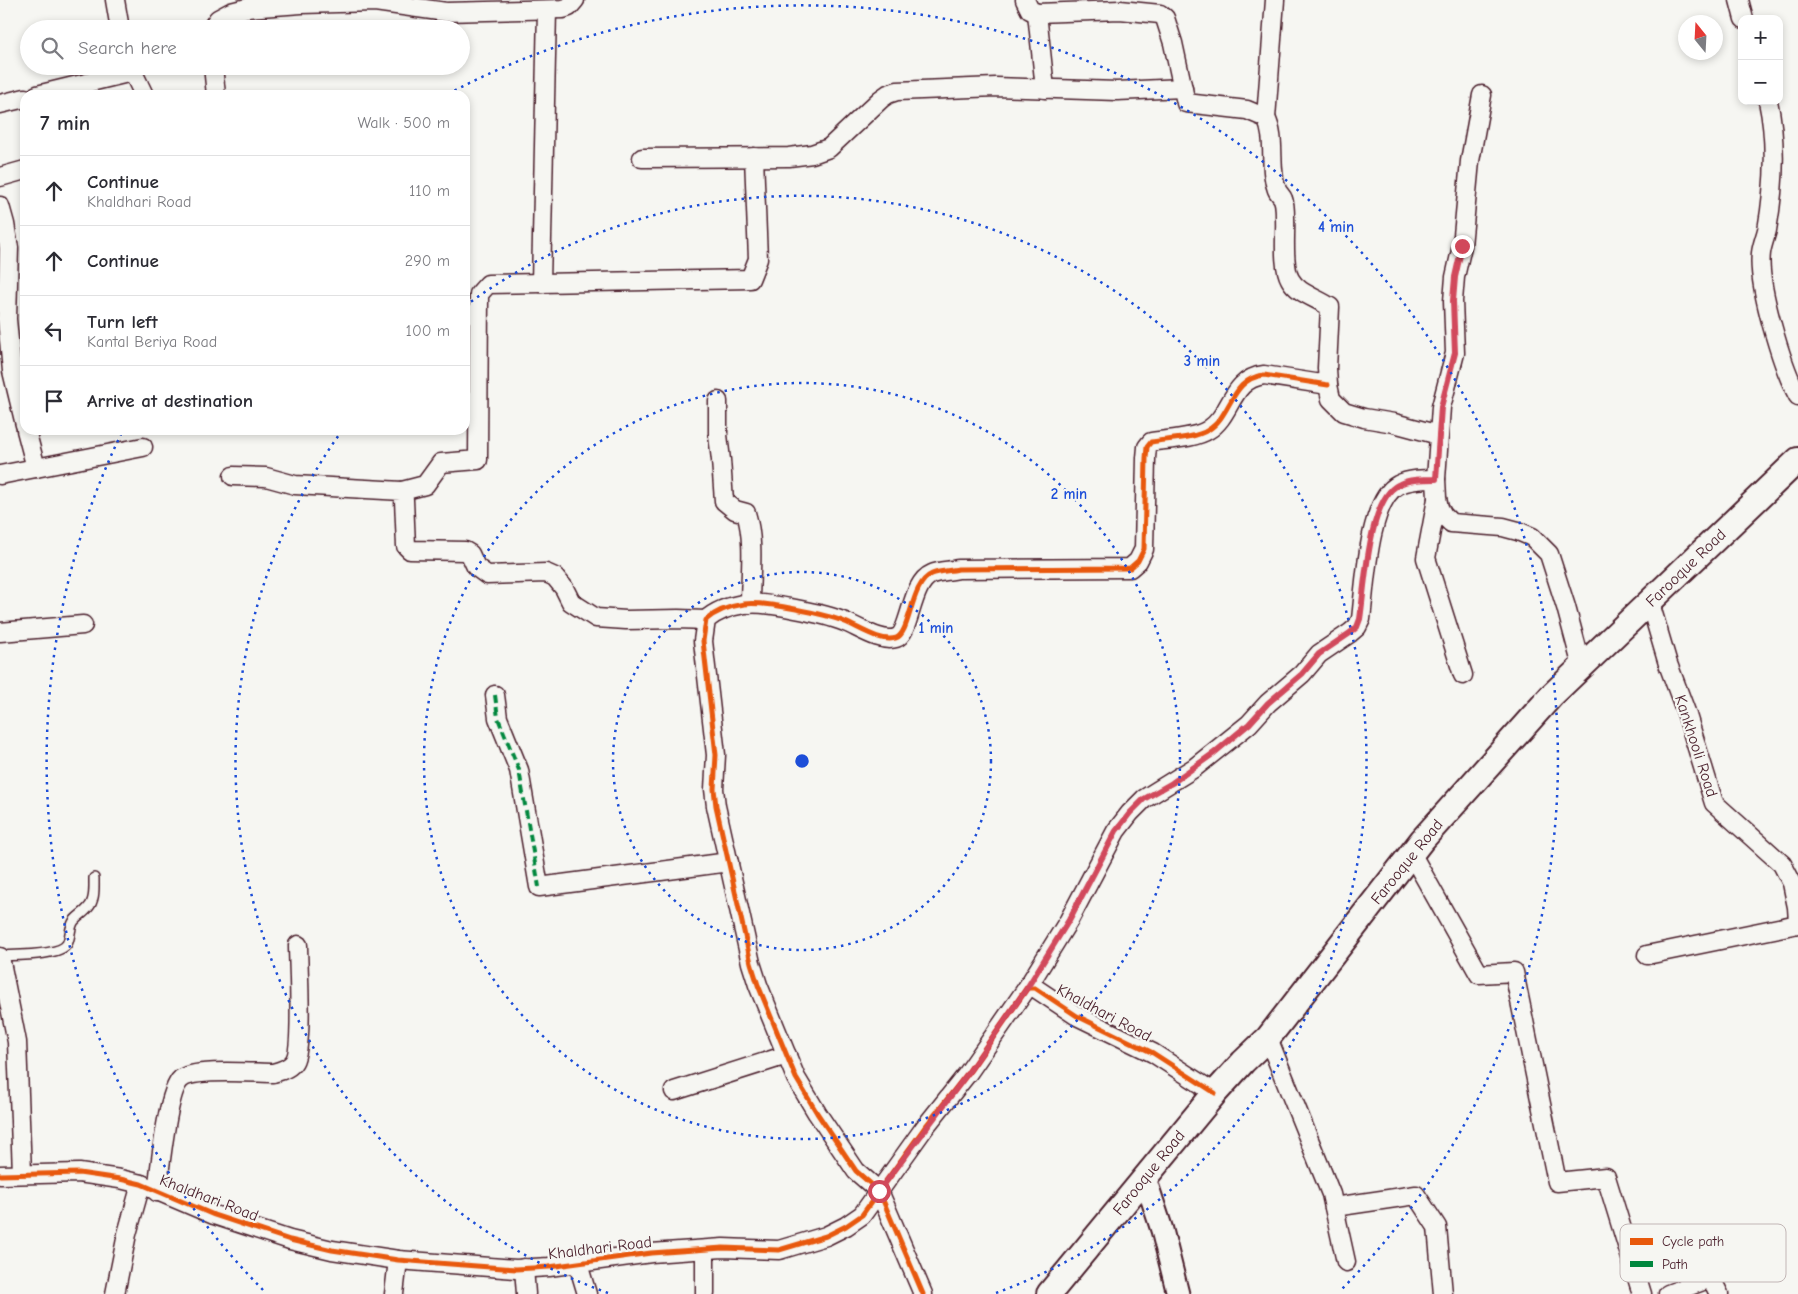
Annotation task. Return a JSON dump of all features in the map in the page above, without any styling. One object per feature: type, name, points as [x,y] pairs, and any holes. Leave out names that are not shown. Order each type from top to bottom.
[{"type":"main road","name":"Farooque Road","points":[[1049,1294],[1215,1093],[1268,1038],[1411,854],[1552,695],[1798,460]]},
{"type":"street","points":[[115,0],[118,20]]},
{"type":"street","points":[[217,20],[231,12],[247,8],[301,4],[369,1],[446,12],[547,10],[569,7],[575,0]]},
{"type":"street","points":[[1275,0],[1266,118],[1272,137],[1277,190],[1284,200],[1286,217],[1286,269],[1296,287],[1330,307],[1327,368],[1331,398],[1344,412],[1364,418],[1394,422],[1439,435]]},
{"type":"street","points":[[1739,0],[1743,15]]},
{"type":"street","points":[[1045,89],[1031,6],[1120,10],[1160,14],[1165,18],[1186,103],[1247,110],[1266,118]]},
{"type":"street","points":[[541,283],[547,10]]},
{"type":"street","points":[[55,90],[109,75]]},
{"type":"street","points":[[134,75],[142,90]]},
{"type":"street","points":[[214,75],[215,90]]},
{"type":"street","points":[[642,158],[754,157],[812,154],[829,148],[888,94],[898,91],[996,87],[1117,91],[1183,88]]},
{"type":"street","points":[[1482,95],[1470,161],[1462,246],[1455,277],[1453,301],[1455,353],[1441,407],[1436,479],[1437,498],[1443,516],[1451,523],[1518,530],[1532,537],[1543,547],[1549,554],[1582,667]]},
{"type":"street","points":[[0,104],[20,99]]},
{"type":"street","points":[[1769,105],[1772,188],[1761,253],[1762,279],[1777,342],[1798,396]]},
{"type":"street","points":[[233,476],[266,477],[295,484],[402,491],[425,485],[441,463],[478,460],[472,345],[478,294],[488,284],[750,279],[758,259],[754,157]]},
{"type":"street","points":[[0,177],[20,171]]},
{"type":"street","points":[[0,206],[9,248],[7,319],[12,371],[20,404]]},
{"type":"street","points":[[402,491],[406,546],[410,550],[465,551],[470,554],[476,567],[487,575],[546,573],[555,577],[564,588],[571,602],[596,618],[706,620],[724,610],[750,604],[807,612],[844,621],[882,638],[896,638],[903,633],[914,597],[927,577],[932,574],[958,569],[1130,568],[1138,562],[1144,549],[1146,458],[1147,447],[1151,442],[1200,434],[1209,430],[1219,420],[1240,388],[1254,376],[1264,375],[1328,385]]},
{"type":"street","points":[[718,401],[718,435],[724,501],[735,510],[746,513],[749,524],[751,547],[750,604]]},
{"type":"street","points":[[27,435],[36,468]]},
{"type":"street","points":[[0,475],[143,447]]},
{"type":"street","points":[[1027,988],[1069,920],[1116,831],[1130,813],[1144,799],[1172,783],[1214,753],[1249,724],[1268,703],[1302,674],[1319,654],[1357,627],[1362,612],[1367,559],[1382,502],[1398,484],[1415,480],[1436,479]]},
{"type":"street","points":[[1437,498],[1426,558],[1463,675]]},
{"type":"street","name":"Kankhooli Road","points":[[1650,603],[1714,803],[1782,864],[1792,883],[1798,923]]},
{"type":"street","points":[[706,620],[703,641],[716,756],[714,789],[716,806],[743,934],[758,985],[796,1078],[856,1171],[879,1191],[923,1294]]},
{"type":"street","points":[[0,632],[83,625]]},
{"type":"street","points":[[496,694],[498,718],[519,770],[540,888],[729,862]]},
{"type":"street","points":[[1411,854],[1479,974],[1514,972],[1558,1182],[1606,1177],[1620,1224]]},
{"type":"street","points":[[1647,955],[1798,923]]},
{"type":"street","points":[[157,1192],[171,1102],[181,1078],[194,1073],[273,1073],[285,1069],[294,1062],[298,1051],[299,1033],[298,945]]},
{"type":"street","points":[[0,957],[6,1019],[17,1042],[22,1173]]},
{"type":"street","name":"Khaldhari Road","points":[[0,1175],[22,1173],[99,1174],[140,1184],[214,1215],[290,1240],[340,1251],[398,1260],[524,1268],[578,1264],[651,1253],[724,1248],[779,1250],[826,1236],[846,1226],[862,1215],[968,1073],[1027,988],[1035,988],[1077,1016],[1153,1053],[1215,1093]]},
{"type":"street","points":[[1268,1038],[1331,1194],[1346,1262]]},
{"type":"street","points":[[674,1092],[787,1055]]},
{"type":"street","points":[[1145,1178],[1162,1230],[1178,1294]]},
{"type":"street","points":[[115,1294],[127,1234],[140,1184]]},
{"type":"street","points":[[1334,1207],[1416,1195],[1437,1227],[1443,1294]]},
{"type":"street","points":[[705,1250],[705,1294]]},
{"type":"street","points":[[394,1294],[398,1260]]},
{"type":"street","points":[[578,1264],[587,1294]]},
{"type":"street","points":[[524,1268],[526,1294]]},
{"type":"street","points":[[1638,1282],[1642,1294]]},
{"type":"street","points":[[1668,1294],[1700,1282]]},
{"type":"street","points":[[1713,1282],[1719,1294]]},
{"type":"lane","points":[[0,957],[49,952],[63,948],[67,944],[75,919],[90,907],[94,892],[94,878]]},
{"type":"marked path","points":[[495,695],[498,718],[519,770],[539,887]]},
{"type":"cycle path","points":[[923,1294],[879,1191],[856,1171],[796,1078],[758,985],[751,963],[716,806],[714,789],[716,755],[703,641],[706,620],[734,606],[766,604],[824,615],[845,622],[870,634],[890,639],[896,638],[901,634],[919,587],[925,579],[935,573],[958,569],[1130,568],[1138,561],[1144,549],[1146,458],[1147,447],[1151,442],[1188,437],[1208,430],[1216,424],[1244,383],[1253,378],[1264,375],[1328,385]]},
{"type":"cycle path","points":[[0,1175],[79,1173],[120,1179],[141,1184],[214,1215],[290,1240],[332,1250],[398,1260],[516,1269],[549,1267],[651,1253],[723,1248],[779,1250],[826,1236],[846,1226],[862,1215],[925,1127],[968,1073],[1027,988],[1035,988],[1077,1016],[1153,1053],[1215,1093]]},
{"type":"route","points":[[879,1191],[925,1127],[968,1073],[1027,988],[1069,920],[1116,831],[1130,813],[1144,799],[1172,783],[1214,753],[1249,724],[1286,686],[1302,674],[1319,654],[1357,627],[1364,597],[1367,559],[1382,502],[1398,484],[1415,480],[1436,479],[1441,407],[1455,353],[1453,301],[1455,277],[1462,246]]}]
